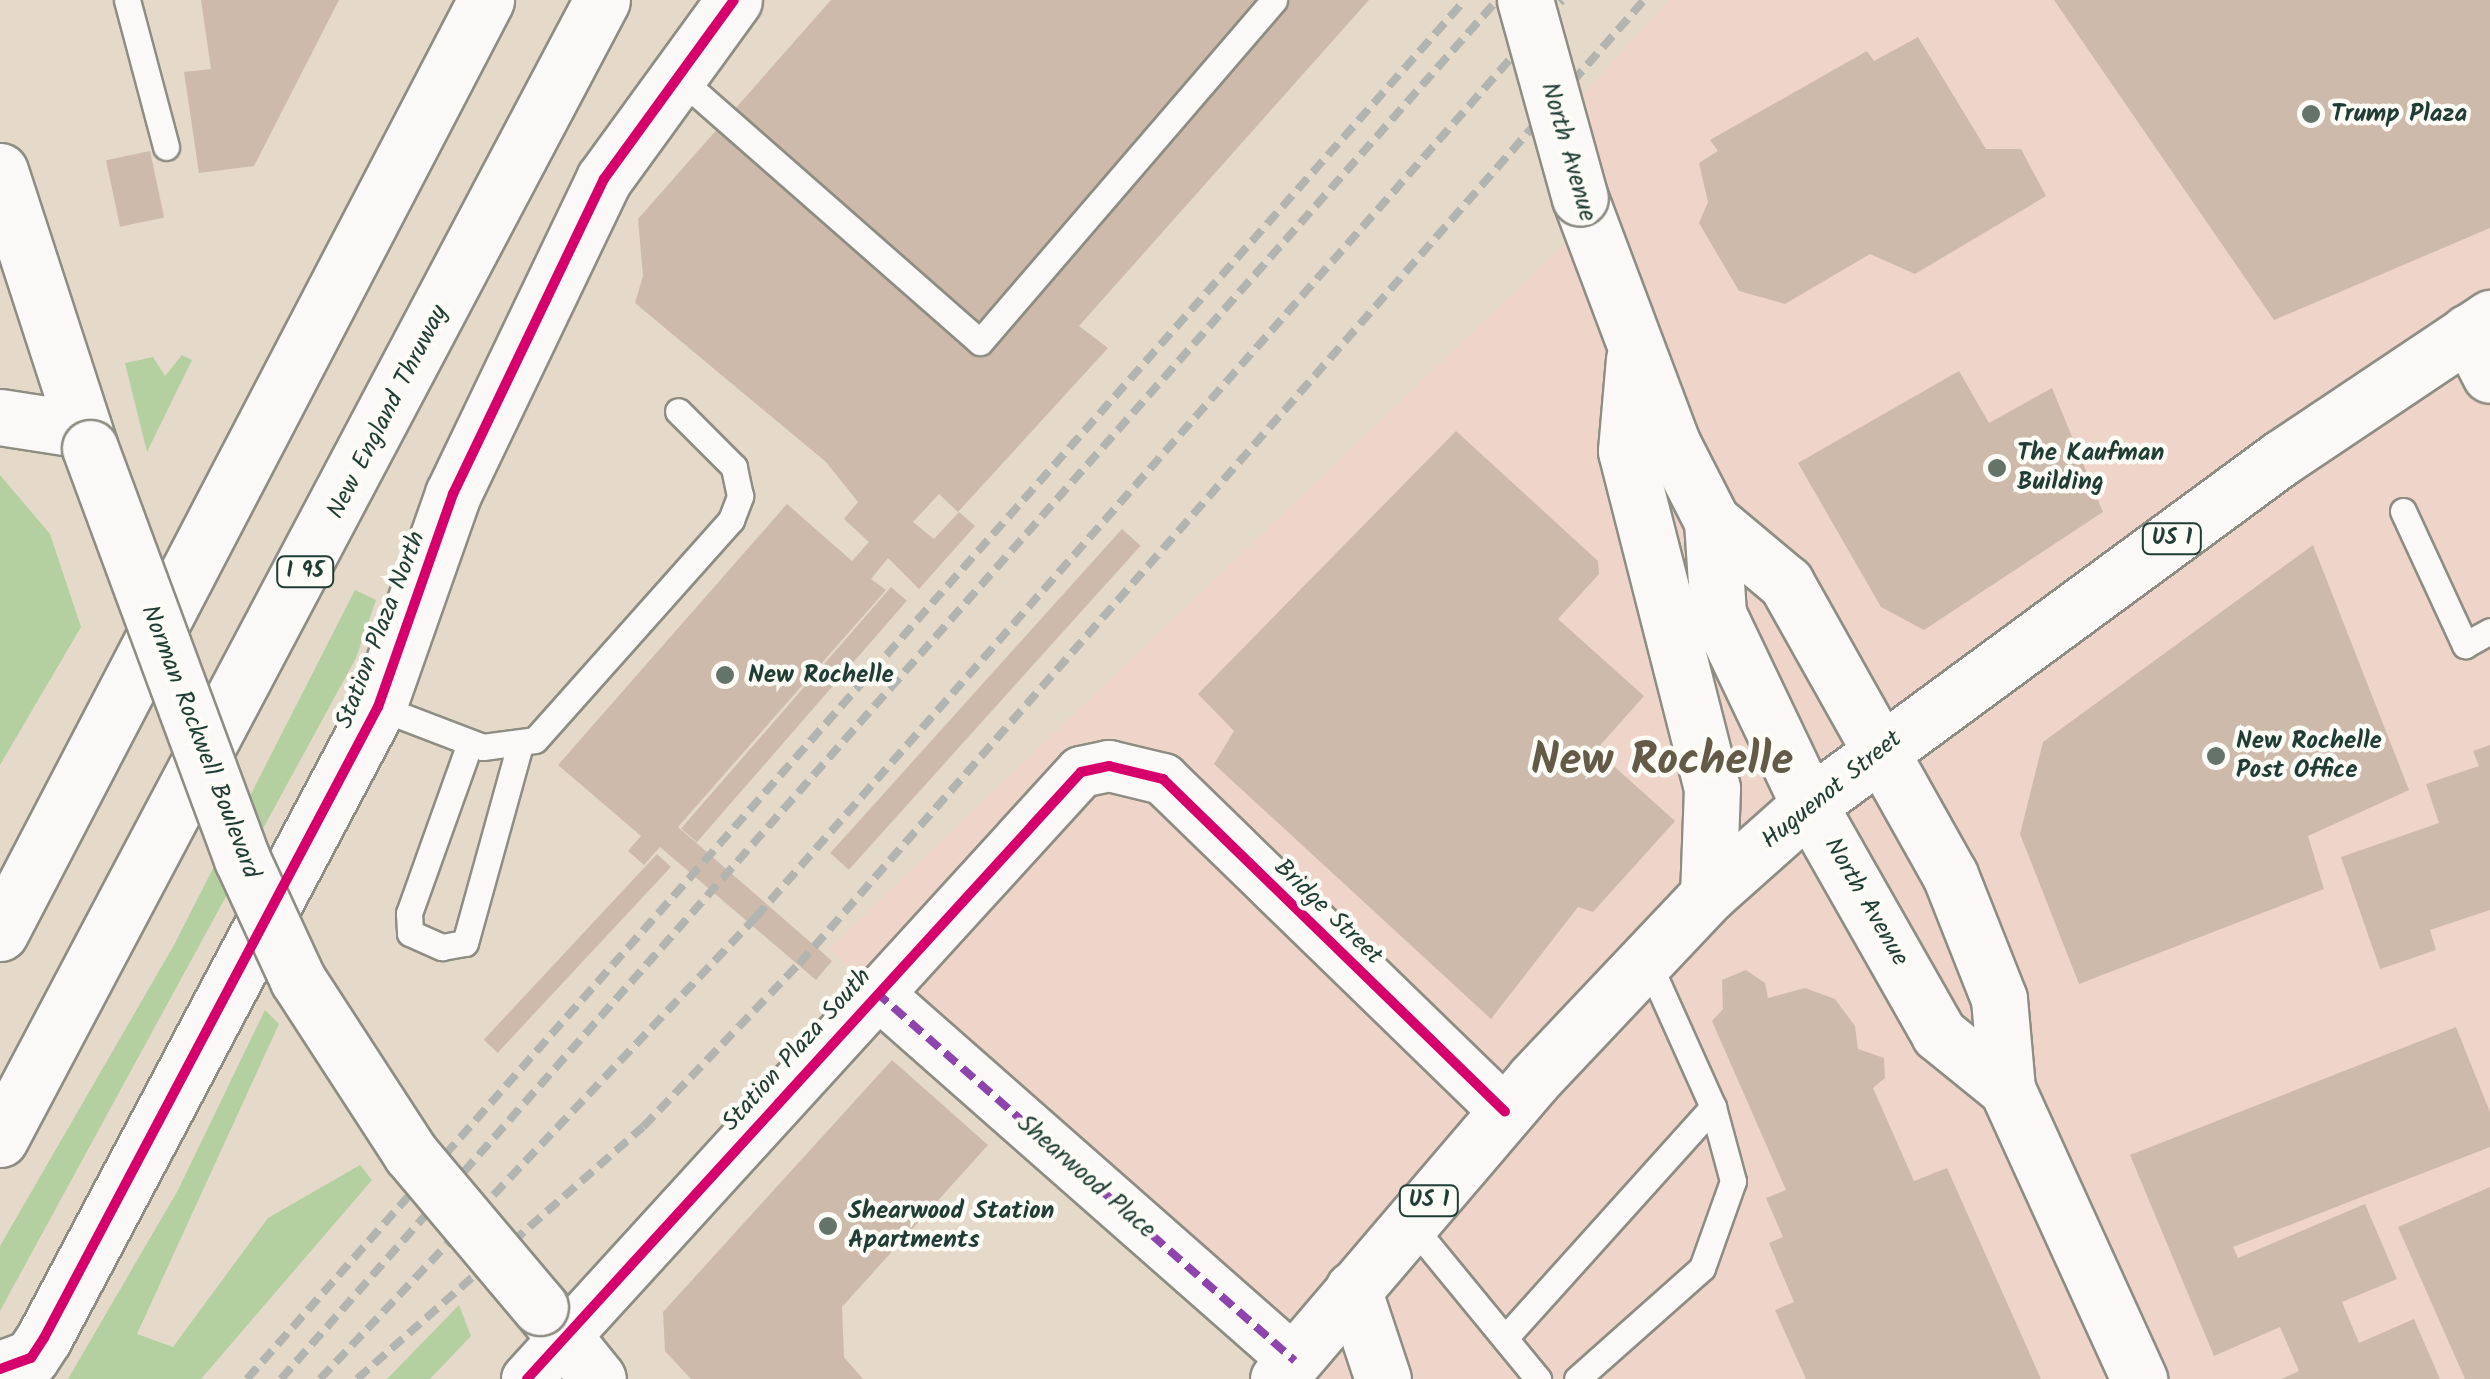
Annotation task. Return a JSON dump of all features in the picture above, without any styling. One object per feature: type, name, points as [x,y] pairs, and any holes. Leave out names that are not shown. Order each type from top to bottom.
[{"type":"main road","points":[[0,933],[486,0]]},
{"type":"main road","name":"New England Thruway","points":[[0,1139],[602,0]]},
{"type":"main road","name":"Station Plaza North","points":[[0,1369],[31,1358],[44,1338],[378,707],[452,494],[517,346],[604,180],[734,0]]},
{"type":"main road","name":"North Avenue","points":[[1524,0],[1580,198],[1634,351],[1712,521],[1718,614],[1809,805],[1940,1034],[2006,1089]]},
{"type":"main road","name":"Norman Rockwell Boulevard","points":[[0,171],[87,439],[242,859],[298,980],[410,1154],[598,1379]]},
{"type":"main road","name":"Huguenot Street","points":[[1287,1370],[1505,1112],[1708,895],[1809,805],[1880,751],[2482,342]]},
{"type":"main road","points":[[1634,351],[1626,451],[1712,788],[1708,895]]},
{"type":"main road","points":[[4,417],[87,439]]},
{"type":"main road","name":"North Avenue","points":[[1712,521],[1786,583],[1950,874],[1999,1000],[2006,1089],[2139,1379]]},
{"type":"main road","points":[[1353,1289],[1384,1379]]},
{"type":"street","name":"Station Plaza South","points":[[526,1379],[552,1322],[876,992],[1061,786],[1109,766]]},
{"type":"street","name":"Bridge Street","points":[[1109,766],[1163,779],[1505,1112]]},
{"type":"street","name":"Shearwood Place","points":[[876,992],[1287,1370]]},
{"type":"lane","points":[[127,0],[166,147]]},
{"type":"lane","points":[[677,76],[980,342],[1274,0]]},
{"type":"lane","points":[[378,707],[470,743],[520,745],[536,740],[731,520],[740,496],[734,466],[678,411]]},
{"type":"lane","points":[[2402,511],[2466,645],[2490,631]]},
{"type":"lane","points":[[470,743],[409,913],[410,933],[442,946],[465,943],[520,745]]},
{"type":"lane","points":[[1577,1379],[1702,1268],[1733,1181],[1713,1106],[1647,960]]},
{"type":"lane","points":[[1505,1338],[1713,1106]]},
{"type":"lane","points":[[1410,1223],[1538,1379]]},
{"type":"shaded area","points":[[1669,0],[2490,0],[2490,1379],[1299,1379],[1309,1367],[829,949],[1598,212],[1573,106]]},
{"type":"green space","points":[[182,355],[192,360],[147,452],[125,363],[153,357],[165,376]]},
{"type":"green space","points":[[0,475],[50,534],[81,627],[0,765]]},
{"type":"green space","points":[[355,590],[376,600],[356,658],[0,1311],[0,1246],[174,945]]},
{"type":"green space","points":[[265,1010],[279,1024],[137,1334],[173,1347],[268,1218],[360,1165],[372,1180],[201,1379],[68,1379],[178,1190]]},
{"type":"green space","points":[[459,1305],[471,1336],[430,1379],[387,1379]]},
{"type":"building","points":[[201,0],[339,0],[254,166],[199,173],[184,72],[211,69]]},
{"type":"building","points":[[831,0],[1369,0],[1079,326],[1108,348],[958,512],[939,494],[913,522],[934,539],[959,512],[975,526],[919,589],[888,558],[871,579],[886,590],[678,827],[832,961],[816,980],[660,847],[644,865],[628,851],[641,836],[558,765],[787,504],[852,561],[869,542],[844,519],[858,502],[826,462],[635,303],[643,276],[638,219]]},
{"type":"building","name":"Trump Plaza","points":[[2054,0],[2490,0],[2490,228],[2274,320]]},
{"type":"building","points":[[1918,37],[1986,149],[2021,149],[2046,196],[1915,274],[1870,254],[1785,304],[1739,291],[1699,223],[1708,202],[1699,163],[1718,151],[1710,140],[1867,51],[1874,61]]},
{"type":"building","points":[[150,151],[164,218],[120,227],[106,160]]},
{"type":"building","name":"The Kaufman Building","points":[[1959,371],[1989,423],[2052,388],[2103,512],[1924,630],[1881,607],[1798,463]]},
{"type":"building","points":[[1456,431],[1598,561],[1599,574],[1558,619],[1644,696],[1596,750],[1675,821],[1593,912],[1578,907],[1491,1019],[1214,764],[1234,731],[1198,694]]},
{"type":"building","points":[[1122,529],[1141,546],[849,870],[830,853]]},
{"type":"building","name":"New Rochelle Post Office","points":[[2313,545],[2409,790],[2308,836],[2324,889],[2079,984],[2020,834],[2043,742]]},
{"type":"building","points":[[891,587],[907,601],[697,842],[681,829]]},
{"type":"building","points":[[2490,745],[2490,910],[2430,930],[2436,950],[2380,969],[2341,857],[2439,823],[2426,784],[2479,766],[2473,751]]},
{"type":"building","points":[[657,854],[671,867],[498,1053],[484,1040]]},
{"type":"building","points":[[1746,970],[1765,983],[1768,998],[1805,988],[1835,999],[1855,1026],[1858,1049],[1884,1058],[1885,1078],[1873,1088],[1914,1181],[1947,1168],[2041,1379],[1806,1379],[1775,1310],[1794,1302],[1769,1243],[1783,1237],[1766,1198],[1786,1190],[1712,1021],[1723,1009],[1722,980]]},
{"type":"building","points":[[2456,1027],[2490,1112],[2490,1147],[2233,1247],[2238,1258],[2365,1204],[2397,1279],[2342,1302],[2359,1343],[2414,1319],[2440,1379],[2281,1379],[2299,1371],[2280,1327],[2214,1356],[2130,1155]]},
{"type":"building","name":"Shearwood Station Apartments","points":[[892,1060],[988,1145],[842,1307],[844,1357],[863,1379],[691,1379],[665,1351],[663,1312]]},
{"type":"building","points":[[2490,1187],[2490,1379],[2465,1379],[2398,1227]]},
{"type":"railway","points":[[247,1379],[1465,0]]},
{"type":"railway","points":[[281,1379],[1497,0]]},
{"type":"railway","points":[[320,1379],[755,918],[1562,0]]},
{"type":"railway","points":[[357,1379],[643,1127],[799,964],[1644,0]]},
{"type":"marked path","points":[[876,992],[1295,1361]]},
{"type":"cycle path","points":[[0,1369],[31,1358],[44,1338],[378,707],[453,494],[604,179],[734,0]]},
{"type":"cycle path","points":[[527,1379],[1081,772],[1109,766],[1163,779],[1505,1112]]},
{"type":"place","name":"Trump Plaza","points":[[2311,114]]},
{"type":"place","name":"The Kaufman Building","points":[[1997,468]]},
{"type":"place","name":"New Rochelle","points":[[725,675]]},
{"type":"place","name":"New Rochelle Post Office","points":[[2216,756]]},
{"type":"place","name":"Shearwood Station Apartments","points":[[828,1226]]},
{"type":"district","name":"New Rochelle","points":[[1662,763]]}]
